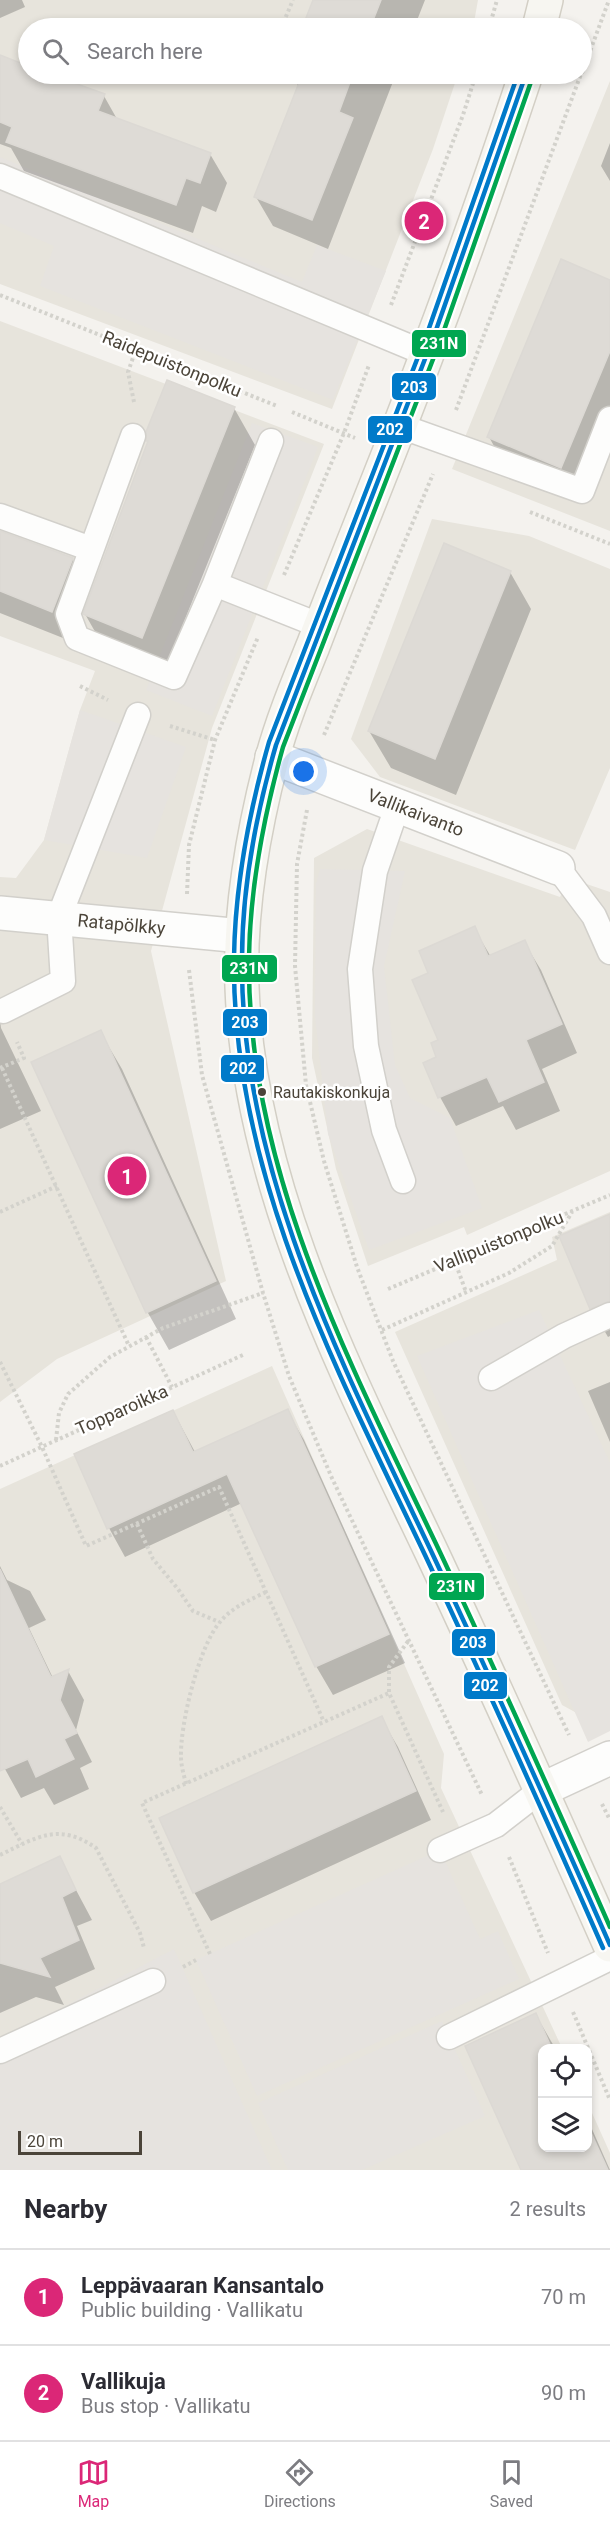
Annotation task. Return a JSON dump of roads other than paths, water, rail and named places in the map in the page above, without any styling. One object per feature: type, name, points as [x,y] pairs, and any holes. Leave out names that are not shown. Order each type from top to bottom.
[{"type":"main road","points":[[542,18],[546,0]]},
{"type":"main road","points":[[523,84],[427,354],[291,700],[272,757],[253,856],[242,936],[242,989],[249,1059],[278,1193],[297,1249],[334,1343],[542,1790],[610,1945]]},
{"type":"street","name":"Vallikaivanto","points":[[272,757],[558,868]]},
{"type":"street","name":"Ratapölkky","points":[[0,913],[242,936]]},
{"type":"street","points":[[542,1790],[598,1764]]},
{"type":"lane","points":[[0,176],[427,354]]},
{"type":"lane","points":[[400,426],[582,491],[610,419]]},
{"type":"lane","points":[[133,436],[68,615],[76,638],[174,677],[215,584],[271,441]]},
{"type":"lane","points":[[0,516],[92,549]]},
{"type":"lane","points":[[215,584],[321,626]]},
{"type":"lane","points":[[3,1011],[63,981],[59,917],[138,716]]},
{"type":"lane","points":[[397,807],[375,871],[360,969],[368,1056],[384,1130],[403,1181]]},
{"type":"lane","points":[[558,868],[594,916],[610,951]]},
{"type":"lane","points":[[491,1378],[564,1336],[610,1315]]},
{"type":"lane","points":[[448,1847],[496,1825],[542,1790]]},
{"type":"lane","points":[[449,2037],[610,1958]]},
{"type":"lane","points":[[0,2050],[153,1981]]},
{"type":"place","name":"Vallikuja","points":[[424,221]]},
{"type":"place","name":"Rautakiskonkuja","points":[[262,1092]]},
{"type":"place","name":"Leppävaaran Kansantalo","points":[[127,1176]]}]
